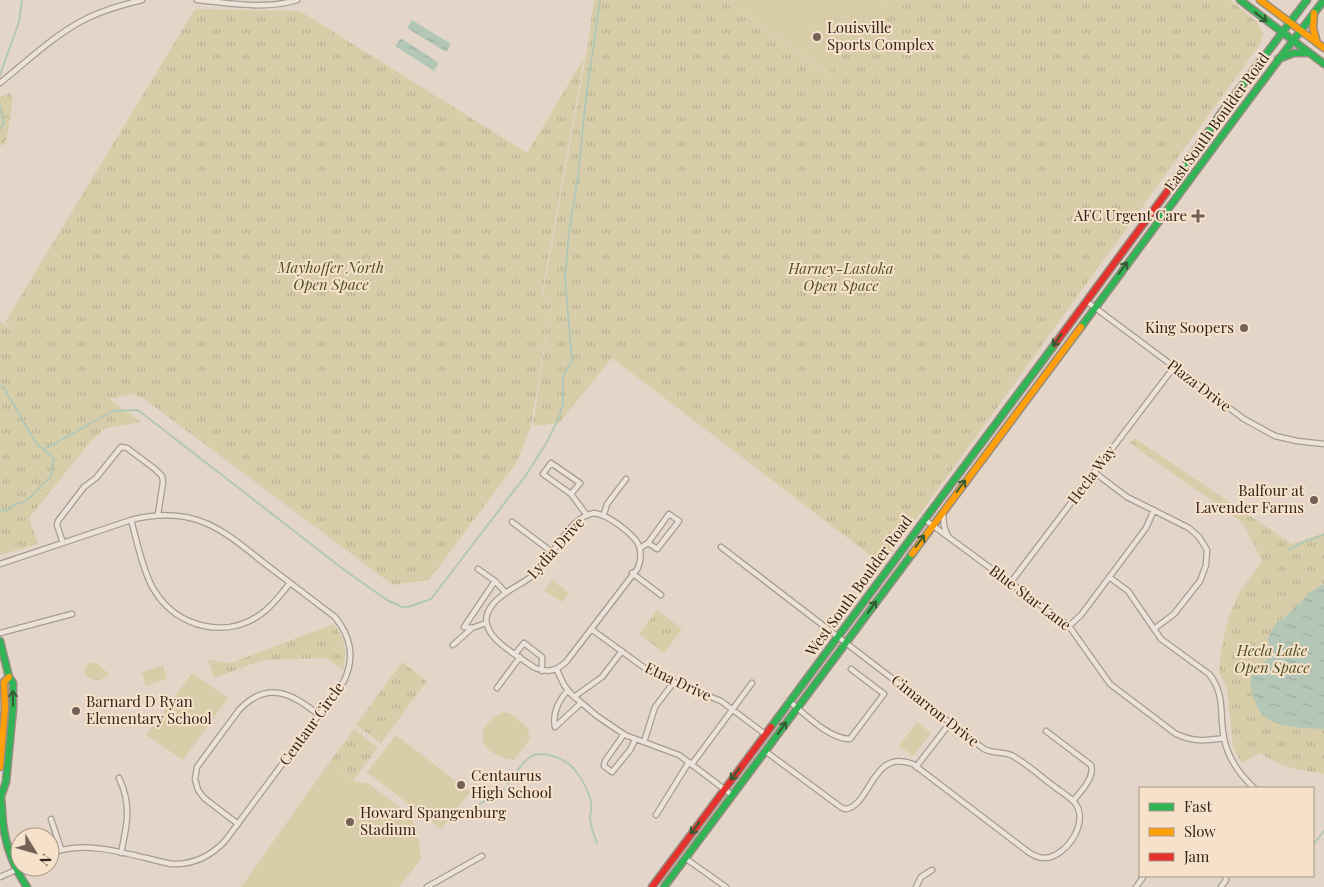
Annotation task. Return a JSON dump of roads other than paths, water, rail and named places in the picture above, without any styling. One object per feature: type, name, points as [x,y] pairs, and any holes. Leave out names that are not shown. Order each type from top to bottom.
[{"type":"main road","points":[[1240,0],[1324,64]]},
{"type":"main road","points":[[1260,0],[1324,48]]},
{"type":"main road","name":"East South Boulder Road","points":[[1086,301],[1307,0]]},
{"type":"main road","name":"East South Boulder Road","points":[[1094,307],[1324,0]]},
{"type":"main road","points":[[1314,13],[1313,28],[1316,43]]},
{"type":"main road","points":[[1278,59],[1294,53],[1309,53]]},
{"type":"main road","name":"West South Boulder Road","points":[[652,887],[1086,301]]},
{"type":"main road","name":"West South Boulder Road","points":[[664,887],[1094,307]]},
{"type":"main road","points":[[0,640],[9,677],[13,683],[12,723],[6,782],[1,797],[5,832],[10,849]]},
{"type":"main road","points":[[0,767],[4,682],[9,677]]},
{"type":"street","points":[[2,82],[48,44],[79,22],[119,6],[142,0]]},
{"type":"street","points":[[197,0],[268,5],[297,0]]},
{"type":"street","name":"Plaza Drive","points":[[1086,301],[1244,420],[1276,436],[1324,444]]},
{"type":"street","name":"Hecla Way","points":[[1011,582],[1174,367]]},
{"type":"street","points":[[63,543],[58,521],[84,487],[96,478],[121,447],[128,448],[156,468],[162,476],[163,482],[158,515]]},
{"type":"street","points":[[571,494],[580,483],[551,463],[543,474],[571,494],[586,514]]},
{"type":"street","points":[[1094,472],[1127,497],[1189,528],[1199,536],[1207,550],[1206,565],[1200,581],[1174,614],[1154,629]]},
{"type":"street","points":[[604,514],[606,504],[626,479]]},
{"type":"street","points":[[943,510],[944,526],[949,537]]},
{"type":"street","points":[[1069,626],[1081,614],[1146,528],[1154,510]]},
{"type":"street","name":"Lydia Drive","points":[[486,623],[489,609],[494,602],[532,577],[576,522],[586,514],[604,514],[633,536],[640,548]]},
{"type":"street","points":[[453,645],[472,628],[486,623],[495,639],[535,668],[542,671],[557,670],[566,662],[638,568],[641,560],[640,548],[648,543],[669,514],[679,521],[657,550],[648,543]]},
{"type":"street","name":"Centaur Circle","points":[[0,564],[131,520],[158,515],[202,522],[224,533],[335,617],[343,626],[350,647],[350,665],[344,681],[238,824],[216,851],[206,858],[193,862],[171,864],[86,847],[61,849]]},
{"type":"street","name":"Blue Star Lane","points":[[924,519],[1069,626],[1110,684],[1176,734],[1198,741],[1224,738]]},
{"type":"street","points":[[131,520],[150,583],[165,605],[189,622],[206,627],[220,628],[236,626],[247,622],[260,615],[270,606],[290,583]]},
{"type":"street","points":[[512,522],[552,552]]},
{"type":"street","name":"Cimarron Drive","points":[[721,547],[990,752],[1012,755],[1072,801]]},
{"type":"street","points":[[478,568],[496,582],[506,593]]},
{"type":"street","points":[[632,574],[661,595]]},
{"type":"street","points":[[1109,577],[1128,591],[1160,639],[1214,680],[1221,697],[1224,738],[1231,760],[1243,778],[1253,787]]},
{"type":"street","points":[[472,628],[464,627],[496,582]]},
{"type":"street","points":[[0,633],[72,614]]},
{"type":"street","name":"Etna Drive","points":[[592,629],[653,674],[721,702],[765,734]]},
{"type":"street","points":[[515,654],[524,643],[542,657],[542,671]]},
{"type":"street","points":[[581,703],[555,727],[554,720],[560,700],[602,677],[622,651]]},
{"type":"street","points":[[497,688],[520,658]]},
{"type":"street","points":[[557,670],[571,694],[624,734],[635,740],[679,755],[732,795]]},
{"type":"street","points":[[789,702],[833,735],[842,739],[850,739],[884,694],[851,670]]},
{"type":"street","points":[[644,742],[655,706],[674,682]]},
{"type":"street","points":[[656,815],[690,763],[733,710],[752,683]]},
{"type":"street","points":[[238,824],[204,798],[198,790],[196,779],[197,767],[239,710],[245,703],[255,697],[274,692],[296,698],[319,715]]},
{"type":"street","points":[[2,722],[12,723]]},
{"type":"street","points":[[916,767],[950,723]]},
{"type":"street","points":[[765,751],[842,808],[846,809],[854,805],[882,768],[891,762],[900,761],[908,763],[916,767],[1027,852],[1045,858],[1057,854],[1075,834],[1080,822],[1080,815],[1078,808],[1072,801],[1092,773],[1091,765],[1046,731]]},
{"type":"street","points":[[624,734],[605,761],[604,766],[612,772],[630,750],[635,740]]},
{"type":"street","points":[[119,778],[125,789],[128,818],[121,853]]},
{"type":"street","points":[[52,819],[61,849]]},
{"type":"street","points":[[427,887],[482,856]]},
{"type":"street","points":[[685,858],[726,887]]},
{"type":"street","points":[[916,887],[921,877],[932,870]]},
{"type":"street","points":[[1222,885],[1229,887]]},
{"type":"water","points":[[412,20],[451,44],[446,52],[407,28]]},
{"type":"water","points":[[401,38],[439,63],[434,71],[395,46]]},
{"type":"water","points":[[1324,584],[1324,729],[1278,724],[1261,713],[1255,701],[1250,680],[1255,669],[1270,657],[1268,638],[1275,624],[1291,612],[1311,592]]},
{"type":"waterway","points":[[0,75],[19,22],[22,0]]},
{"type":"waterway","points":[[43,450],[113,411],[138,410],[343,569],[387,600],[402,607],[408,607],[431,599],[526,475],[547,442],[563,404],[563,376],[572,361],[565,277],[569,232],[578,177],[586,97],[600,0]]},
{"type":"waterway","points":[[0,106],[4,124],[0,129]]},
{"type":"waterway","points":[[0,386],[4,388],[36,443],[54,459],[51,476],[26,501],[14,505],[7,511],[0,510]]},
{"type":"waterway","points":[[1289,549],[1324,535]]},
{"type":"waterway","points":[[508,784],[524,763],[535,755],[554,756],[566,762],[578,773],[588,793],[591,803],[590,817],[592,830],[597,843]]},
{"type":"waterway","points":[[470,810],[504,789]]},
{"type":"waterway","points":[[1314,844],[1324,831]]},
{"type":"place","name":"Louisville Sports Complex","points":[[817,37]]},
{"type":"place","name":"AFC Urgent Care","points":[[1198,216]]},
{"type":"place","name":"King Soopers","points":[[1244,328]]},
{"type":"place","name":"Balfour at Lavender Farms","points":[[1314,500]]},
{"type":"place","name":"Barnard D Ryan Elementary School","points":[[76,711]]},
{"type":"place","name":"Centaurus High School","points":[[461,785]]},
{"type":"place","name":"Howard Spangenburg Stadium","points":[[350,822]]},
{"type":"park label","name":"Mayhoffer North Open Space","points":[[331,276]]},
{"type":"park label","name":"Harney-Lastoka Open Space","points":[[841,278]]},
{"type":"park label","name":"Hecla Lake Open Space","points":[[1272,660]]}]
